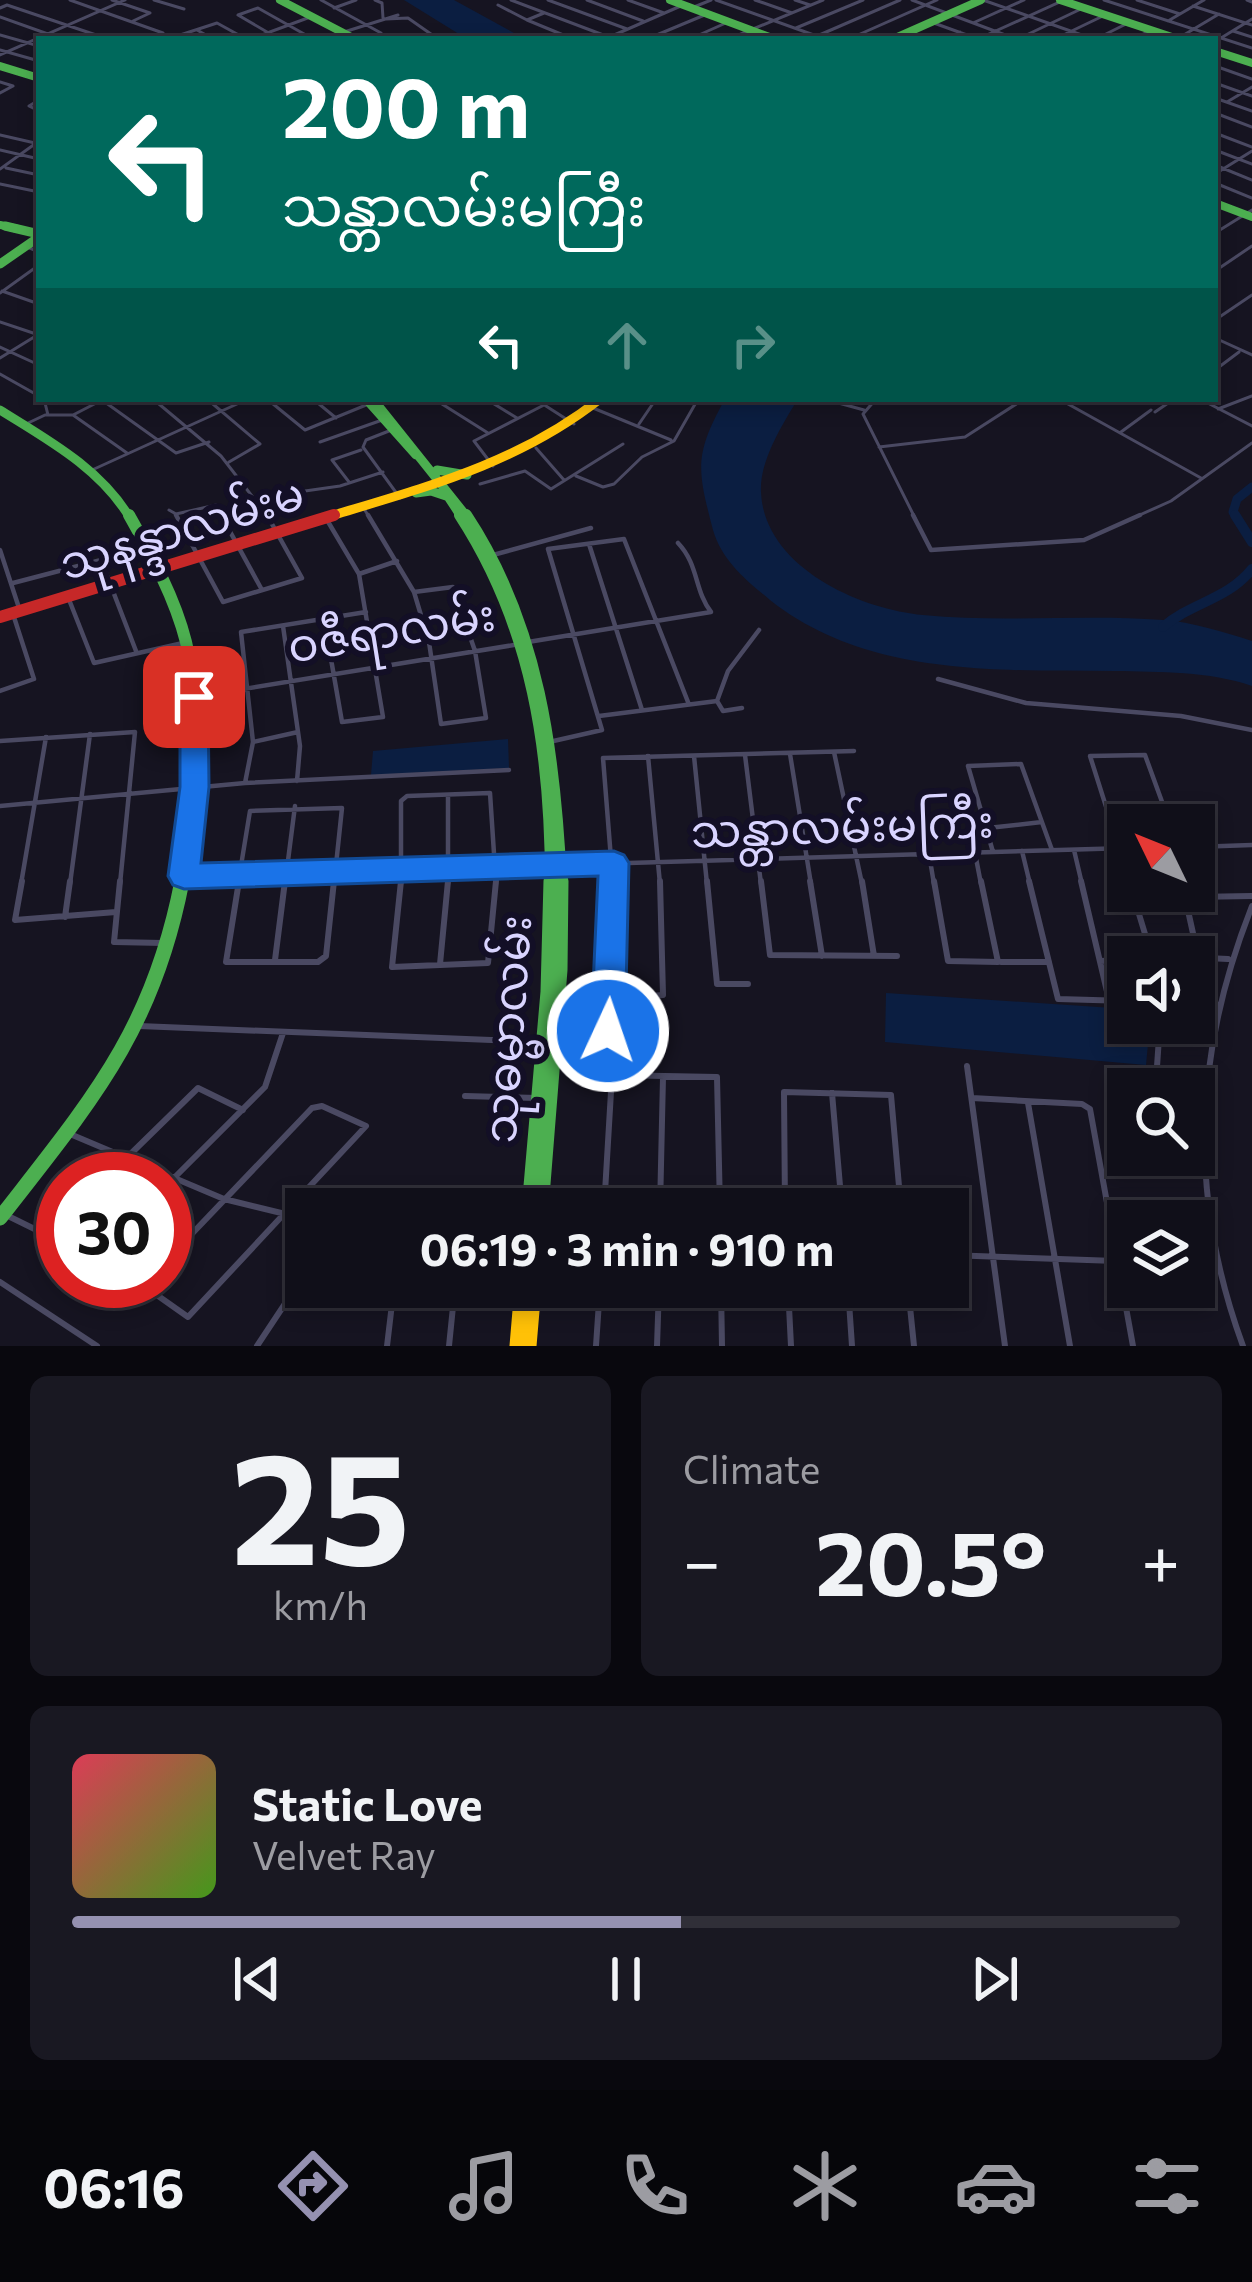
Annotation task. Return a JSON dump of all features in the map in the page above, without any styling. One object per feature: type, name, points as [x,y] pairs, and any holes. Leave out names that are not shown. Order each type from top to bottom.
[{"type":"main road","points":[[900,36],[982,0]]},
{"type":"main road","points":[[285,1],[349,36]]},
{"type":"main road","points":[[1070,2],[1104,7],[1168,36]]},
{"type":"main road","points":[[677,7],[711,5],[728,22],[766,36]]},
{"type":"main road","points":[[1218,46],[1252,63]]},
{"type":"main road","points":[[0,66],[36,77]]},
{"type":"main road","points":[[1218,204],[1249,214]]},
{"type":"main road","points":[[0,223],[34,237],[0,264]]},
{"type":"main road","name":"သုဓမ္မာလမ်း","points":[[377,402],[389,424],[442,483]]},
{"type":"main road","name":"သုဓမ္မာလမ်း","points":[[377,402],[493,555],[525,643],[549,742],[554,865],[542,1188]]},
{"type":"main road","points":[[416,493],[504,466],[574,424],[596,403]]},
{"type":"main road","points":[[1,412],[92,470],[113,491],[156,571],[186,642],[194,697],[194,787],[184,876],[169,943],[139,1026],[70,1134],[2,1216]]},
{"type":"main road","points":[[416,493],[430,483],[458,482],[467,475]]},
{"type":"main road","name":"သုနန္ဒာလမ်းမ","points":[[11,614],[416,493]]},
{"type":"main road","name":"သုဓမ္မာလမ်း","points":[[471,527],[525,643],[554,865]]},
{"type":"main road","name":"သုဓမ္မာလမ်း","points":[[531,1188],[538,1098],[549,1042]]},
{"type":"main road","points":[[517,1346],[520,1308]]},
{"type":"main road","points":[[529,1346],[532,1308]]},
{"type":"street","points":[[70,0],[163,33]]},
{"type":"street","points":[[112,0],[150,14],[133,21]]},
{"type":"street","points":[[154,0],[184,10]]},
{"type":"street","points":[[170,5],[182,0]]},
{"type":"street","points":[[322,0],[381,33]]},
{"type":"street","points":[[334,8],[356,0]]},
{"type":"street","points":[[375,0],[382,3],[380,16],[407,18],[433,36]]},
{"type":"street","points":[[511,0],[605,36]]},
{"type":"street","points":[[548,0],[627,29]]},
{"type":"street","points":[[567,7],[585,0],[645,22]]},
{"type":"street","points":[[628,0],[677,7]]},
{"type":"street","points":[[755,0],[792,13]]},
{"type":"street","points":[[794,0],[810,5]]},
{"type":"street","points":[[736,36],[824,0]]},
{"type":"street","points":[[795,28],[862,0]]},
{"type":"street","points":[[653,36],[711,5],[817,36],[900,0]]},
{"type":"street","points":[[912,0],[1009,36]]},
{"type":"street","points":[[856,36],[937,0]]},
{"type":"street","points":[[982,0],[1085,36]]},
{"type":"street","points":[[973,23],[1024,0]]},
{"type":"street","points":[[1137,0],[1180,14]]},
{"type":"street","points":[[1158,7],[1170,0]]},
{"type":"street","points":[[1167,21],[1204,0]]},
{"type":"street","points":[[42,36],[122,1]]},
{"type":"street","points":[[985,36],[1070,2]]},
{"type":"street","points":[[1024,36],[1050,24],[1070,2]]},
{"type":"street","points":[[526,20],[556,3]]},
{"type":"street","points":[[0,8],[8,5],[94,36]]},
{"type":"street","points":[[1193,6],[1245,23]]},
{"type":"street","points":[[491,13],[501,7],[566,36]]},
{"type":"street","points":[[614,36],[677,7]]},
{"type":"street","points":[[1061,36],[1104,7],[1167,21],[1203,36]]},
{"type":"street","points":[[274,36],[238,15],[256,8],[308,36]]},
{"type":"street","points":[[1182,36],[1219,14]]},
{"type":"street","points":[[349,36],[398,15]]},
{"type":"street","points":[[257,36],[313,16]]},
{"type":"street","points":[[0,17],[53,36]]},
{"type":"street","points":[[180,36],[215,22],[243,36]]},
{"type":"street","points":[[698,36],[728,22]]},
{"type":"street","points":[[932,22],[971,36]]},
{"type":"street","points":[[1100,36],[1129,22]]},
{"type":"street","points":[[1218,44],[1252,22]]},
{"type":"street","points":[[196,29],[208,36]]},
{"type":"street","points":[[1140,36],[1151,30]]},
{"type":"street","points":[[1233,31],[1252,37]]},
{"type":"street","points":[[951,36],[960,32]]},
{"type":"street","points":[[0,35],[36,45]]},
{"type":"street","points":[[7,52],[36,39]]},
{"type":"street","points":[[1218,45],[1252,48]]},
{"type":"street","points":[[0,52],[36,60]]},
{"type":"street","points":[[1218,67],[1252,79]]},
{"type":"street","points":[[1218,83],[1235,74]]},
{"type":"street","points":[[0,82],[13,86],[0,93]]},
{"type":"street","points":[[1218,85],[1252,96]]},
{"type":"street","points":[[1227,102],[1252,87]]},
{"type":"street","points":[[1218,99],[1252,112]]},
{"type":"street","points":[[1238,121],[1252,112]]},
{"type":"street","points":[[1218,114],[1252,127]]},
{"type":"street","points":[[1218,134],[1252,149],[1218,172]]},
{"type":"street","points":[[0,135],[36,143]]},
{"type":"street","points":[[1,168],[36,144]]},
{"type":"street","points":[[0,150],[36,158]]},
{"type":"street","points":[[1218,151],[1252,164]]},
{"type":"street","points":[[1218,166],[1252,180]]},
{"type":"street","points":[[1,168],[36,175]]},
{"type":"street","points":[[0,184],[36,191]]},
{"type":"street","points":[[1218,184],[1252,198]]},
{"type":"street","points":[[1218,231],[1249,214]]},
{"type":"street","points":[[1218,269],[1252,246]]},
{"type":"street","points":[[1,292],[36,267]]},
{"type":"street","points":[[26,275],[36,279]]},
{"type":"street","points":[[1,292],[36,303]]},
{"type":"street","points":[[1218,318],[1252,295]]},
{"type":"street","points":[[0,322],[36,334]]},
{"type":"street","points":[[0,358],[36,337]]},
{"type":"street","points":[[1218,339],[1252,355]]},
{"type":"street","points":[[0,347],[36,364]]},
{"type":"street","points":[[1218,368],[1242,350]]},
{"type":"street","points":[[0,374],[36,394]]},
{"type":"street","points":[[1218,409],[1252,396]]},
{"type":"street","points":[[44,402],[48,415]]},
{"type":"street","points":[[26,424],[48,415],[73,415],[99,402]]},
{"type":"street","points":[[106,402],[178,453],[209,442]]},
{"type":"street","points":[[158,402],[192,424],[229,462],[302,578],[223,602],[176,514],[169,510]]},
{"type":"street","points":[[211,402],[260,447],[229,462]]},
{"type":"street","points":[[92,470],[241,402]]},
{"type":"street","points":[[271,402],[305,430],[374,402]]},
{"type":"street","points":[[316,402],[335,418]]},
{"type":"street","points":[[439,402],[488,433]]},
{"type":"street","points":[[491,402],[518,418]]},
{"type":"street","points":[[540,402],[574,424]]},
{"type":"street","points":[[638,425],[654,402]]},
{"type":"street","points":[[576,476],[604,487],[614,484],[642,457],[674,441],[696,402]]},
{"type":"street","points":[[835,402],[863,410],[932,550],[1084,540],[1171,501],[1252,443]]},
{"type":"street","points":[[863,410],[872,402]]},
{"type":"street","points":[[880,447],[965,437],[1019,402]]},
{"type":"street","points":[[1065,402],[1203,478]]},
{"type":"street","points":[[1121,433],[1169,402]]},
{"type":"street","points":[[1205,402],[1252,426]]},
{"type":"street","points":[[596,403],[674,441]]},
{"type":"street","points":[[544,405],[472,444],[550,489],[622,444]]},
{"type":"street","points":[[73,415],[129,454]]},
{"type":"street","points":[[320,442],[389,424]]},
{"type":"street","points":[[364,449],[366,440],[389,424]]},
{"type":"street","points":[[536,448],[564,480]]},
{"type":"street","points":[[364,449],[382,472],[392,500]]},
{"type":"street","points":[[350,482],[332,460],[364,449]]},
{"type":"street","points":[[480,484],[504,466]]},
{"type":"street","points":[[258,502],[382,472]]},
{"type":"street","points":[[176,514],[215,504],[262,590]]},
{"type":"street","points":[[364,509],[413,592],[431,658],[441,724],[486,718],[475,651],[452,586],[413,592]]},
{"type":"street","points":[[324,619],[343,724],[383,717],[359,574],[328,520]]},
{"type":"street","points":[[493,555],[591,528]]},
{"type":"street","points":[[549,742],[602,730],[548,551],[624,539],[688,702]]},
{"type":"street","name":"ဝဇီရာလမ်း","points":[[194,697],[712,612],[699,596],[701,579],[694,557],[678,543]]},
{"type":"street","points":[[589,544],[642,710]]},
{"type":"street","points":[[0,550],[13,583],[11,614],[34,679],[0,691]]},
{"type":"street","points":[[13,583],[100,560],[136,651]]},
{"type":"street","points":[[359,574],[397,561]]},
{"type":"street","points":[[68,597],[94,663],[186,642]]},
{"type":"street","points":[[245,783],[253,742],[241,632],[366,611]]},
{"type":"street","points":[[283,626],[298,732],[297,781]]},
{"type":"street","points":[[717,701],[721,682],[759,630]]},
{"type":"street","points":[[938,679],[1026,703],[1181,716],[1252,730]]},
{"type":"street","points":[[599,716],[717,701]]},
{"type":"street","points":[[717,701],[725,711],[742,708]]},
{"type":"street","points":[[0,741],[135,732],[114,942],[169,943]]},
{"type":"street","points":[[253,742],[298,732]]},
{"type":"street","points":[[65,917],[90,734]]},
{"type":"street","points":[[46,737],[15,920],[116,912]]},
{"type":"street","points":[[608,1031],[614,863],[603,758],[854,751]]},
{"type":"street","points":[[834,752],[874,956]]},
{"type":"street","points":[[790,753],[822,956]]},
{"type":"street","points":[[694,755],[717,984],[748,984]]},
{"type":"street","points":[[745,755],[770,956],[897,956]]},
{"type":"street","points":[[1144,755],[1170,816],[1165,823],[1113,824],[1090,756],[1144,755]]},
{"type":"street","points":[[610,998],[662,998],[660,862],[648,756]]},
{"type":"street","points":[[993,852],[968,766],[1021,764],[1053,850]]},
{"type":"street","points":[[0,806],[245,783],[509,770]]},
{"type":"street","points":[[494,795],[498,866],[488,963],[392,967],[402,870],[403,797],[448,796],[494,795]]},
{"type":"street","points":[[440,966],[449,868],[448,796]]},
{"type":"street","points":[[274,962],[296,806]]},
{"type":"street","points":[[296,806],[342,808],[339,870],[326,956],[318,962],[226,962],[250,811],[296,806]]},
{"type":"street","points":[[986,828],[1042,822]]},
{"type":"street","points":[[1215,846],[1252,845]]},
{"type":"street","name":"သန္တာလမ်းမကြီး","points":[[184,876],[1107,849]]},
{"type":"street","points":[[1074,850],[1107,992]]},
{"type":"street","points":[[1022,851],[1058,999],[1107,1000]]},
{"type":"street","points":[[975,853],[1001,962]]},
{"type":"street","points":[[929,854],[951,962],[1049,962]]},
{"type":"street","points":[[1215,897],[1252,896]]},
{"type":"street","points":[[1209,1068],[1216,1004],[1228,959],[1252,906]]},
{"type":"street","points":[[1215,958],[1228,959]]},
{"type":"street","points":[[1100,962],[1107,962]]},
{"type":"street","points":[[139,1026],[549,1042]]},
{"type":"street","points":[[192,1161],[244,1110],[272,1074],[284,1033]]},
{"type":"street","points":[[967,1066],[1005,1346]]},
{"type":"street","points":[[605,1188],[611,1076],[718,1077],[720,1188]]},
{"type":"street","points":[[660,1188],[663,1076]]},
{"type":"street","points":[[132,1152],[198,1088],[244,1110]]},
{"type":"street","points":[[784,1188],[782,1093],[891,1095],[899,1188]]},
{"type":"street","points":[[832,1093],[840,1188]]},
{"type":"street","points":[[466,1096],[538,1098]]},
{"type":"street","points":[[972,1098],[1082,1104],[1090,1109],[1107,1208]]},
{"type":"street","points":[[1028,1101],[1070,1346]]},
{"type":"street","points":[[176,1308],[188,1317],[366,1126],[316,1105],[192,1233]]},
{"type":"street","points":[[70,1134],[112,1152]]},
{"type":"street","points":[[1206,1176],[1218,1278],[1243,1346]]},
{"type":"street","points":[[192,1186],[285,1216]]},
{"type":"street","points":[[2,1216],[36,1230]]},
{"type":"street","points":[[969,1256],[1107,1261]]},
{"type":"street","points":[[0,1282],[97,1346]]},
{"type":"street","points":[[257,1346],[285,1303]]},
{"type":"street","points":[[387,1346],[392,1308]]},
{"type":"street","points":[[449,1346],[453,1308]]},
{"type":"street","points":[[596,1346],[599,1308]]},
{"type":"street","points":[[657,1346],[658,1308]]},
{"type":"street","points":[[721,1308],[722,1346]]},
{"type":"street","points":[[789,1308],[791,1346]]},
{"type":"street","points":[[849,1308],[852,1346]]},
{"type":"street","points":[[910,1308],[914,1346]]},
{"type":"street","points":[[1125,1308],[1133,1346]]},
{"type":"water","points":[[404,0],[454,0],[520,36],[462,36]]},
{"type":"water","points":[[724,402],[796,402],[764,468],[761,492],[766,518],[778,542],[796,562],[844,593],[923,615],[1133,618],[1197,625],[1252,641],[1252,686],[1184,673],[935,664],[848,643],[808,625],[744,577],[717,541],[702,477],[708,435]]},
{"type":"water","points":[[508,739],[509,768],[371,775],[373,751]]},
{"type":"water","points":[[886,993],[1107,1008],[1107,1044],[1148,1044],[1146,1065],[885,1042]]},
{"type":"waterway","points":[[1235,515],[1237,499],[1252,487]]},
{"type":"waterway","points":[[1235,515],[1252,542]]},
{"type":"waterway","points":[[1163,627],[1232,588],[1252,569]]},
{"type":"traffic: fast","points":[[280,0],[349,36]]},
{"type":"traffic: fast","points":[[670,0],[767,36]]},
{"type":"traffic: fast","points":[[900,36],[981,0]]},
{"type":"traffic: fast","points":[[1060,0],[1169,36]]},
{"type":"traffic: fast","points":[[1218,52],[1252,63]]},
{"type":"traffic: fast","points":[[0,66],[36,77]]},
{"type":"traffic: fast","points":[[1218,204],[1252,217]]},
{"type":"traffic: fast","points":[[0,225],[36,233]]},
{"type":"traffic: fast","points":[[0,264],[36,239]]},
{"type":"traffic: fast","points":[[369,402],[416,455]]},
{"type":"traffic: fast","points":[[376,402],[443,483],[488,551],[529,650],[548,728],[561,888],[560,970],[543,1188]]},
{"type":"traffic: fast","points":[[0,410],[81,463],[122,504],[182,631],[194,725],[183,876],[174,924],[149,1002],[100,1087],[0,1218]]},
{"type":"traffic: fast","points":[[437,470],[467,475]]},
{"type":"traffic: fast","points":[[416,493],[431,491],[449,497]]},
{"type":"traffic: fast","points":[[445,492],[486,558],[518,628],[536,697],[546,768],[551,917],[531,1188]]},
{"type":"traffic: slow","points":[[334,515],[507,458],[570,423],[596,402]]},
{"type":"traffic: slow","points":[[517,1346],[520,1308]]},
{"type":"traffic: slow","points":[[529,1346],[532,1308]]},
{"type":"traffic: jam","points":[[0,617],[334,515]]},
{"type":"route","points":[[194,697],[194,787],[184,876],[614,863],[608,1031]]}]
